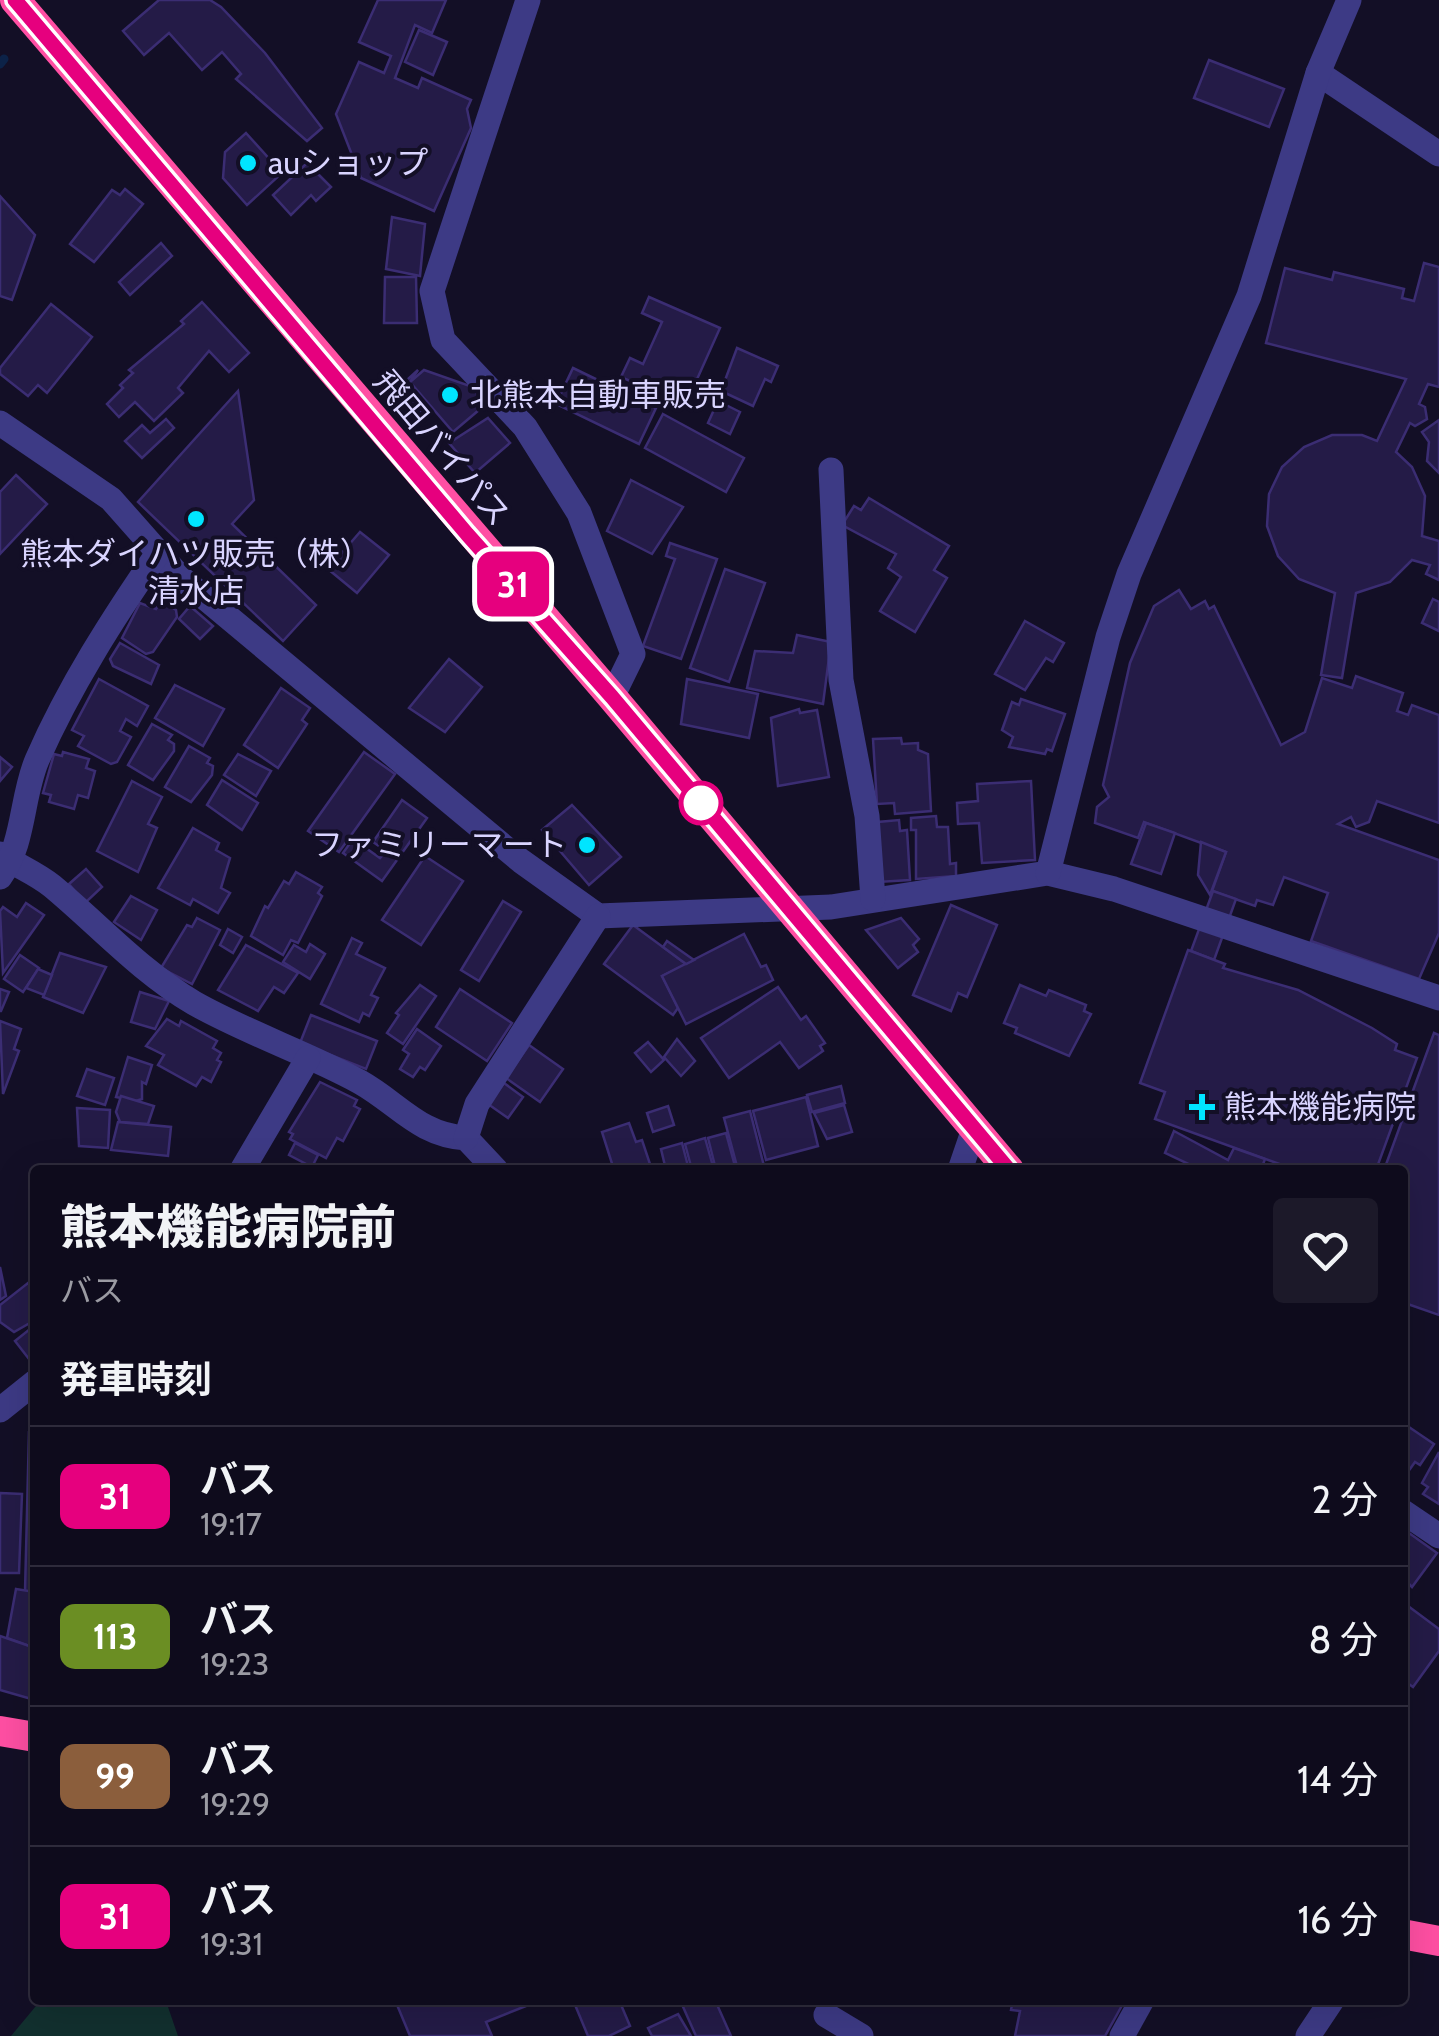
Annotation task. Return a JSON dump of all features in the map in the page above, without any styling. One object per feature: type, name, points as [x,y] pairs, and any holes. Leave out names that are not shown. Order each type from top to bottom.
[{"type":"highway","name":"飛田バイパス","points":[[15,0],[467,534],[612,697],[1005,1165]]},
{"type":"highway","points":[[0,1732],[30,1735]]},
{"type":"highway","points":[[1408,1935],[1439,1941]]},
{"type":"street","points":[[528,0],[432,292],[443,340],[526,426],[580,513],[633,654],[612,697]]},
{"type":"street","points":[[1048,873],[1130,574],[1249,296],[1318,73],[1349,0]]},
{"type":"street","points":[[1318,73],[1439,154]]},
{"type":"street","points":[[0,423],[111,498],[158,553],[284,665],[522,861],[598,916],[832,907],[1048,873],[1114,889],[1439,998]]},
{"type":"street","points":[[831,470],[841,680],[867,816],[873,899]]},
{"type":"street","points":[[158,553],[118,610],[35,764],[4,864],[54,888],[141,967],[194,1003],[382,1094],[412,1122],[443,1137],[466,1138],[491,1165]]},
{"type":"street","points":[[466,1138],[478,1104],[598,916]]},
{"type":"street","points":[[245,1165],[308,1058]]},
{"type":"street","points":[[962,1165],[974,1130]]},
{"type":"street","points":[[0,1410],[30,1386]]},
{"type":"street","points":[[1408,1516],[1439,1536]]},
{"type":"street","points":[[1122,2036],[1139,2005]]},
{"type":"street","points":[[1308,2036],[1329,2005]]},
{"type":"street","points":[[825,2017],[860,2036]]},
{"type":"green space","points":[[37,2005],[165,2005],[178,2036],[11,2036]]},
{"type":"building","points":[[159,0],[210,0],[221,7],[265,53],[322,128],[307,141],[236,79],[241,74],[222,52],[202,70],[169,33],[144,55],[123,31]]},
{"type":"building","points":[[378,0],[446,0],[432,33],[415,25],[395,78],[418,88],[422,78],[471,100],[467,109],[471,128],[434,211],[361,178],[336,114],[359,62],[384,73],[391,56],[359,42]]},
{"type":"building","points":[[419,30],[447,42],[433,75],[405,62]]},
{"type":"building","points":[[1209,60],[1284,89],[1269,127],[1194,98]]},
{"type":"building","name":"auショップ","points":[[246,133],[282,173],[247,205],[223,178],[225,152]]},
{"type":"building","points":[[307,163],[331,187],[316,201],[311,195],[291,215],[273,195]]},
{"type":"building","points":[[125,189],[143,204],[94,262],[70,244],[112,190],[120,195]]},
{"type":"building","points":[[0,196],[35,235],[12,300],[0,296]]},
{"type":"building","points":[[392,217],[425,224],[420,276],[386,269]]},
{"type":"building","points":[[161,243],[172,256],[130,295],[119,282]]},
{"type":"building","points":[[1424,263],[1439,267],[1439,387],[1428,384],[1419,404],[1425,407],[1427,419],[1415,426],[1410,423],[1396,452],[1412,467],[1425,496],[1422,536],[1439,541],[1439,580],[1426,574],[1430,565],[1412,560],[1390,582],[1356,593],[1342,678],[1321,675],[1335,593],[1299,579],[1278,556],[1267,526],[1269,494],[1282,467],[1304,447],[1332,435],[1362,435],[1377,441],[1406,379],[1266,343],[1285,268],[1332,280],[1334,272],[1404,289],[1402,298],[1414,301]]},
{"type":"building","points":[[385,277],[416,277],[417,323],[384,323]]},
{"type":"building","points":[[649,297],[720,328],[685,406],[621,377],[630,358],[643,364],[662,322],[642,313]]},
{"type":"building","points":[[202,302],[249,353],[229,372],[209,351],[178,388],[183,393],[154,421],[135,402],[119,417],[107,404],[133,373],[129,370],[184,324],[181,321]]},
{"type":"building","points":[[51,304],[92,337],[47,393],[38,385],[28,396],[0,374],[0,368]]},
{"type":"building","points":[[737,348],[778,366],[771,382],[765,379],[753,406],[721,391]]},
{"type":"building","points":[[573,368],[656,408],[639,444],[556,404]]},
{"type":"building","points":[[418,370],[410,382],[430,405],[419,414],[397,389]]},
{"type":"building","name":"北熊本自動車販売","points":[[424,370],[470,386],[486,404],[453,432],[410,382]]},
{"type":"building","name":"熊本ダイハツ販売（株） 清水店","points":[[238,391],[254,500],[232,524],[316,605],[283,641],[138,502]]},
{"type":"building","points":[[718,401],[740,412],[730,434],[708,423]]},
{"type":"building","points":[[663,414],[744,458],[726,492],[645,448]]},
{"type":"building","points":[[488,418],[510,443],[475,473],[449,443]]},
{"type":"building","points":[[166,419],[174,428],[142,458],[125,441],[142,425],[150,433]]},
{"type":"building","points":[[1439,420],[1439,473],[1427,461],[1429,442],[1422,432]]},
{"type":"building","points":[[16,475],[47,504],[0,554],[0,492]]},
{"type":"building","points":[[631,480],[683,507],[652,554],[607,531]]},
{"type":"building","points":[[869,498],[949,546],[934,570],[947,578],[915,632],[880,611],[901,577],[888,568],[896,554],[842,525],[854,506],[861,510]]},
{"type":"building","points":[[360,532],[389,555],[357,593],[328,569]]},
{"type":"building","points":[[670,543],[717,559],[681,659],[643,646],[675,559],[666,556]]},
{"type":"building","points":[[725,569],[765,583],[729,682],[690,668]]},
{"type":"building","points":[[1179,590],[1191,609],[1205,601],[1209,609],[1214,606],[1281,745],[1305,732],[1322,678],[1352,688],[1356,676],[1403,693],[1397,711],[1408,715],[1412,705],[1439,715],[1439,823],[1377,801],[1369,822],[1356,827],[1351,817],[1338,824],[1439,860],[1439,933],[1419,979],[1311,941],[1328,893],[1284,877],[1273,905],[1257,900],[1255,906],[1212,891],[1226,852],[1144,822],[1138,838],[1095,823],[1097,807],[1109,797],[1103,785],[1130,663],[1154,606]]},
{"type":"building","points":[[1433,599],[1439,602],[1439,631],[1422,623]]},
{"type":"building","points":[[162,601],[176,610],[177,617],[153,652],[146,654],[122,638],[140,603],[156,609]]},
{"type":"building","points":[[190,606],[213,626],[200,639],[179,619]]},
{"type":"building","points":[[1025,621],[1064,643],[1053,662],[1046,658],[1025,690],[995,674]]},
{"type":"building","points":[[797,635],[831,642],[823,704],[747,688],[755,651],[793,653]]},
{"type":"building","points":[[120,643],[159,665],[151,684],[113,666],[110,659]]},
{"type":"building","points":[[449,659],[482,687],[445,732],[409,708]]},
{"type":"building","points":[[99,679],[148,706],[137,726],[126,719],[120,731],[131,737],[117,762],[111,764],[78,746],[84,736],[72,730]]},
{"type":"building","points":[[687,679],[758,694],[749,738],[681,724]]},
{"type":"building","points":[[175,685],[224,709],[203,746],[155,718]]},
{"type":"building","points":[[281,688],[310,708],[302,720],[307,724],[278,768],[244,745]]},
{"type":"building","points":[[1021,699],[1065,714],[1052,751],[1047,749],[1045,754],[1009,747],[1013,737],[1002,730],[1012,702],[1019,705]]},
{"type":"building","points":[[799,709],[800,713],[817,710],[829,777],[778,786],[771,718]]},
{"type":"building","points":[[152,724],[172,735],[168,740],[174,744],[174,751],[153,780],[128,765]]},
{"type":"building","points":[[901,738],[902,744],[918,743],[918,750],[928,754],[931,811],[895,814],[894,803],[877,804],[873,739]]},
{"type":"building","points":[[189,746],[210,758],[207,763],[213,766],[212,775],[191,802],[165,787]]},
{"type":"building","points":[[63,752],[89,759],[86,768],[95,771],[88,798],[78,795],[74,809],[49,802],[51,795],[43,793],[54,754],[62,756]]},
{"type":"building","points":[[364,752],[395,774],[339,852],[308,831]]},
{"type":"building","points":[[238,754],[271,771],[256,796],[224,775]]},
{"type":"building","points":[[0,757],[12,767],[0,781]]},
{"type":"building","points":[[222,780],[258,803],[242,830],[207,805]]},
{"type":"building","points":[[132,781],[162,797],[148,824],[157,828],[138,872],[97,851]]},
{"type":"building","points":[[1031,781],[1035,860],[982,863],[979,823],[958,824],[957,803],[978,801],[977,784]]},
{"type":"building","points":[[402,800],[427,818],[382,881],[343,853],[353,839],[380,858],[386,851],[373,842]]},
{"type":"building","points":[[572,805],[621,857],[589,885],[542,830]]},
{"type":"building","points":[[936,816],[937,827],[948,827],[950,864],[956,863],[956,876],[916,879],[916,830],[911,830],[911,818]]},
{"type":"building","points":[[899,820],[900,831],[907,830],[910,880],[878,882],[878,822]]},
{"type":"building","points":[[1146,823],[1175,833],[1161,874],[1131,864]]},
{"type":"building","points":[[193,828],[219,843],[216,850],[230,858],[221,888],[230,893],[218,913],[193,899],[190,905],[158,888]]},
{"type":"building","points":[[1201,842],[1226,852],[1210,895],[1198,875]]},
{"type":"building","points":[[425,856],[463,881],[421,945],[382,920]]},
{"type":"building","points":[[86,869],[102,887],[85,903],[69,884]]},
{"type":"building","points":[[296,872],[322,887],[318,893],[322,896],[298,943],[291,940],[283,955],[251,936],[265,906],[268,908],[284,881],[289,884]]},
{"type":"building","points":[[1213,891],[1236,899],[1214,960],[1191,951]]},
{"type":"building","points":[[131,896],[157,910],[141,940],[114,922]]},
{"type":"building","points":[[503,901],[521,912],[479,981],[461,970]]},
{"type":"building","points":[[26,903],[44,915],[3,973],[0,911],[3,907],[17,917]]},
{"type":"building","points":[[951,905],[997,925],[967,997],[958,993],[951,1011],[913,995]]},
{"type":"building","points":[[197,918],[220,930],[192,984],[161,968],[187,925],[192,927]]},
{"type":"building","points":[[901,918],[919,939],[913,945],[918,952],[898,968],[866,930]]},
{"type":"building","points":[[633,925],[686,964],[662,976],[678,1008],[673,1015],[604,964]]},
{"type":"building","points":[[228,929],[242,937],[233,953],[220,945]]},
{"type":"building","points":[[744,934],[761,967],[766,965],[773,980],[686,1024],[662,976]]},
{"type":"building","points":[[352,938],[362,943],[356,954],[385,968],[371,995],[378,998],[369,1016],[363,1013],[359,1022],[321,1004]]},
{"type":"building","points":[[667,941],[694,960],[686,964],[663,947]]},
{"type":"building","points":[[310,944],[325,954],[310,979],[283,962],[294,945],[306,952]]},
{"type":"building","points":[[246,945],[298,973],[284,993],[274,987],[258,1011],[218,990]]},
{"type":"building","points":[[1188,950],[1225,964],[1223,968],[1298,990],[1372,1028],[1397,1044],[1395,1050],[1417,1058],[1378,1165],[1282,1165],[1155,1119],[1165,1092],[1140,1083]]},
{"type":"building","points":[[60,953],[106,967],[83,1013],[43,997]]},
{"type":"building","points":[[20,955],[39,968],[23,992],[4,979]]},
{"type":"building","points":[[38,969],[52,975],[44,995],[26,988]]},
{"type":"building","points":[[420,985],[436,996],[403,1044],[387,1033],[399,1015],[396,1013]]},
{"type":"building","points":[[1020,985],[1046,996],[1049,990],[1086,1005],[1084,1011],[1091,1014],[1069,1056],[1015,1033],[1017,1028],[1004,1023]]},
{"type":"building","points":[[778,987],[801,1020],[806,1016],[825,1043],[820,1046],[823,1051],[799,1068],[780,1042],[729,1078],[701,1038]]},
{"type":"building","points":[[0,989],[9,992],[1,1011],[0,1011]]},
{"type":"building","points":[[460,989],[512,1023],[487,1061],[436,1027]]},
{"type":"building","points":[[140,992],[169,1001],[155,1029],[131,1022]]},
{"type":"building","points":[[311,1015],[377,1041],[366,1069],[300,1043]]},
{"type":"building","points":[[167,1019],[179,1026],[181,1021],[217,1041],[213,1048],[221,1053],[217,1060],[221,1062],[211,1082],[202,1077],[196,1086],[158,1065],[164,1055],[146,1046]]},
{"type":"building","points":[[0,1021],[21,1029],[14,1049],[19,1051],[3,1094]]},
{"type":"building","points":[[417,1029],[441,1046],[425,1070],[420,1067],[413,1077],[400,1069],[409,1054],[403,1050]]},
{"type":"building","points":[[1434,1033],[1439,1035],[1439,1315],[1408,1304],[1408,1165],[1386,1165]]},
{"type":"building","points":[[677,1039],[695,1061],[681,1076],[664,1057]]},
{"type":"building","points":[[648,1042],[664,1060],[651,1072],[635,1053]]},
{"type":"building","points":[[529,1045],[563,1069],[540,1102],[506,1078]]},
{"type":"building","points":[[128,1057],[152,1065],[146,1084],[142,1082],[142,1099],[136,1101],[116,1097]]},
{"type":"building","points":[[87,1069],[114,1078],[105,1105],[77,1096]]},
{"type":"building","points":[[320,1082],[357,1100],[354,1106],[360,1109],[343,1141],[337,1138],[326,1158],[290,1139],[293,1134],[289,1132]]},
{"type":"building","points":[[504,1083],[523,1097],[508,1118],[488,1104]]},
{"type":"building","points":[[841,1086],[845,1103],[812,1112],[807,1095]]},
{"type":"building","points":[[121,1096],[154,1106],[148,1124],[120,1122],[116,1112]]},
{"type":"building","points":[[806,1097],[818,1146],[766,1160],[753,1111]]},
{"type":"building","points":[[844,1105],[852,1132],[827,1139],[814,1113]]},
{"type":"building","points":[[668,1106],[674,1125],[653,1132],[647,1113]]},
{"type":"building","points":[[77,1108],[110,1110],[108,1148],[79,1146]]},
{"type":"building","points":[[750,1111],[764,1165],[737,1165],[724,1118]]},
{"type":"building","points":[[118,1122],[171,1127],[168,1156],[111,1150]]},
{"type":"building","points":[[629,1123],[636,1142],[642,1140],[650,1165],[612,1165],[602,1132]]},
{"type":"building","points":[[1174,1131],[1228,1160],[1234,1148],[1265,1159],[1263,1165],[1190,1165],[1165,1153]]},
{"type":"building","points":[[726,1133],[735,1165],[715,1165],[708,1138]]},
{"type":"building","points":[[705,1138],[713,1165],[691,1165],[685,1144]]},
{"type":"building","points":[[295,1143],[318,1155],[313,1165],[308,1165],[289,1155]]},
{"type":"building","points":[[682,1143],[688,1165],[665,1165],[661,1149]]},
{"type":"building","points":[[0,1267],[6,1296],[0,1300]]},
{"type":"building","points":[[28,1283],[30,1323],[14,1332],[0,1322],[0,1305]]},
{"type":"building","points":[[30,1329],[30,1359],[29,1359],[15,1341]]},
{"type":"building","points":[[1408,1426],[1434,1444],[1420,1465],[1415,1462],[1410,1469]]},
{"type":"building","points":[[30,1432],[30,1592],[25,1591]]},
{"type":"building","points":[[1439,1452],[1439,1504],[1423,1494],[1428,1487],[1422,1483]]},
{"type":"building","points":[[0,1493],[22,1494],[19,1573],[0,1573]]},
{"type":"building","points":[[1408,1532],[1437,1553],[1412,1587],[1408,1583]]},
{"type":"building","points":[[16,1589],[30,1591],[30,1646],[7,1638]]},
{"type":"building","points":[[1408,1606],[1439,1629],[1439,1651],[1413,1687],[1408,1683]]},
{"type":"building","points":[[0,1636],[30,1646],[30,1699],[0,1690]]},
{"type":"building","points":[[397,2005],[528,2005],[486,2022],[492,2036],[410,2036]]},
{"type":"building","points":[[575,2005],[621,2005],[630,2026],[609,2036],[588,2036]]},
{"type":"building","points":[[682,2005],[717,2005],[731,2036],[696,2036]]},
{"type":"building","points":[[1012,2005],[1122,2005],[1105,2036],[1015,2036],[1020,2011],[1011,2010]]},
{"type":"building","points":[[678,2014],[691,2036],[652,2036],[648,2028]]},
{"type":"waterway","points":[[0,64],[4,59]]},
{"type":"bus line","name":"31","points":[[15,0],[467,534],[612,697],[1005,1165]]},
{"type":"place","name":"auショップ","points":[[248,163]]},
{"type":"place","name":"北熊本自動車販売","points":[[450,395]]},
{"type":"place","name":"熊本ダイハツ販売（株） 清水店","points":[[196,519]]},
{"type":"place","name":"ファミリーマート","points":[[587,845]]},
{"type":"place","name":"熊本機能病院","points":[[1202,1107]]}]
